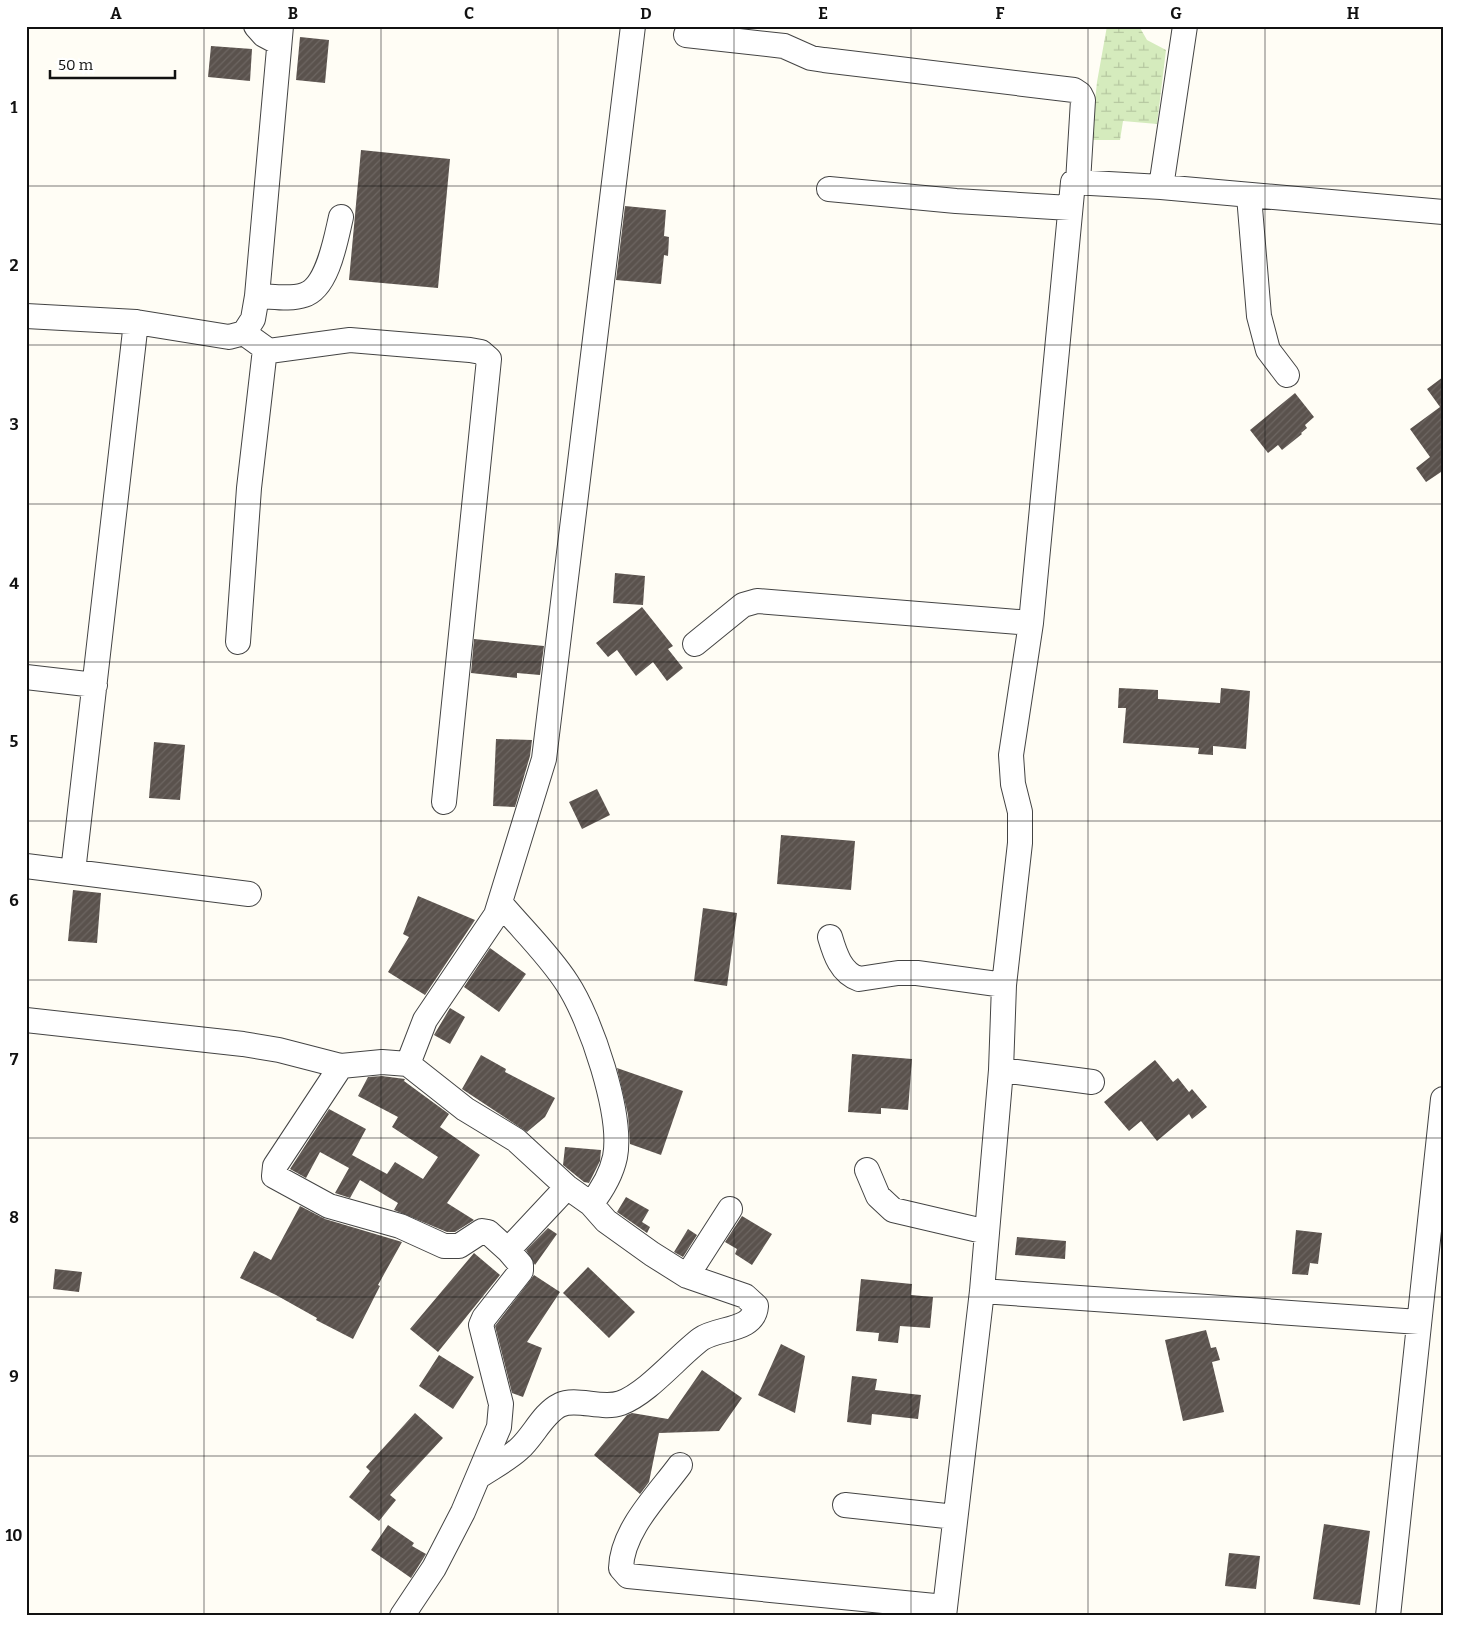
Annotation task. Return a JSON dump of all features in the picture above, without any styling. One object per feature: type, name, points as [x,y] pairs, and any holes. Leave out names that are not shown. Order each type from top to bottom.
[{"type":"street","points":[[26,316],[136,322],[230,337],[244,334],[253,319],[257,296],[280,34],[264,35],[256,26]]},
{"type":"street","points":[[408,1064],[425,1020],[490,926],[501,904],[544,759],[633,26]]},
{"type":"street","points":[[1162,187],[1185,26]]},
{"type":"street","points":[[686,35],[784,46],[818,59],[1074,90],[1080,94],[1083,100],[1078,182]]},
{"type":"street","points":[[680,1465],[640,1520],[625,1546],[620,1568],[628,1576],[944,1611],[982,1291],[1001,1070],[1004,985],[1021,825],[1013,784],[1011,755],[1031,623],[1073,182],[1162,187],[1443,212]]},
{"type":"street","points":[[829,189],[956,201],[1070,208]]},
{"type":"street","points":[[1250,196],[1259,316],[1268,350],[1287,375]]},
{"type":"street","points":[[257,296],[298,297],[311,292],[322,276],[332,255],[340,216]]},
{"type":"street","points":[[74,872],[136,322]]},
{"type":"street","points":[[244,334],[265,349],[282,351],[350,340],[470,350],[481,352],[489,359],[444,802]]},
{"type":"street","points":[[238,642],[249,488],[265,349]]},
{"type":"street","points":[[695,644],[743,605],[757,601],[1031,623]]},
{"type":"street","points":[[26,677],[95,685]]},
{"type":"street","points":[[26,866],[249,894]]},
{"type":"street","points":[[501,904],[566,982],[577,1000],[601,1063],[616,1142],[611,1172],[603,1189],[591,1204]]},
{"type":"street","points":[[830,937],[838,961],[853,977],[859,979],[898,973],[1004,985]]},
{"type":"street","points":[[26,1020],[243,1044],[279,1050],[341,1066],[382,1062],[408,1064],[465,1109],[516,1140],[567,1187],[591,1204],[606,1221],[652,1254],[688,1276],[745,1296],[756,1306],[756,1312],[742,1325],[713,1333],[701,1339],[668,1368],[622,1403],[605,1405],[571,1403],[559,1406],[518,1451],[478,1477]]},
{"type":"street","points":[[341,1066],[274,1166],[274,1176],[329,1206],[400,1226],[444,1246],[459,1246],[482,1230],[488,1232],[521,1265],[521,1269],[484,1318],[481,1325],[502,1410],[499,1426],[463,1512],[434,1568],[402,1616]]},
{"type":"street","points":[[1001,1070],[1092,1082]]},
{"type":"street","points":[[1388,1616],[1443,1099]]},
{"type":"street","points":[[867,1170],[878,1196],[893,1210],[987,1232]]},
{"type":"street","points":[[508,1250],[567,1187]]},
{"type":"street","points":[[688,1276],[730,1209]]},
{"type":"street","points":[[982,1291],[1419,1322]]},
{"type":"street","points":[[845,1505],[956,1517]]},
{"type":"green space","points":[[1107,26],[1139,26],[1147,40],[1166,50],[1157,124],[1123,121],[1120,140],[1091,140],[1097,82]]},
{"type":"building","points":[[300,37],[329,40],[325,83],[296,80]]},
{"type":"building","points":[[211,46],[252,49],[250,81],[208,77]]},
{"type":"building","points":[[361,150],[450,159],[438,288],[349,280]]},
{"type":"building","points":[[625,206],[666,210],[664,236],[669,237],[668,256],[664,255],[661,284],[616,280]]},
{"type":"building","points":[[1443,377],[1443,475],[1441,472],[1426,482],[1416,468],[1430,457],[1410,429],[1440,407],[1427,389]]},
{"type":"building","points":[[1295,393],[1314,417],[1305,425],[1307,428],[1302,434],[1282,450],[1278,445],[1268,453],[1250,430]]},
{"type":"building","points":[[615,573],[645,576],[643,605],[613,603]]},
{"type":"building","points":[[642,607],[673,646],[668,649],[683,668],[667,681],[653,662],[636,676],[617,650],[608,657],[596,643]]},
{"type":"building","points":[[474,639],[544,646],[540,675],[517,673],[517,678],[471,673]]},
{"type":"building","points":[[1119,688],[1158,690],[1158,699],[1220,703],[1221,688],[1250,691],[1246,749],[1213,746],[1213,755],[1198,754],[1199,748],[1123,743],[1126,708],[1118,708]]},
{"type":"building","points":[[496,739],[532,740],[530,756],[515,807],[493,806]]},
{"type":"building","points":[[154,742],[185,745],[180,800],[149,798]]},
{"type":"building","points":[[597,789],[610,815],[582,829],[569,802]]},
{"type":"building","points":[[781,835],[855,841],[851,890],[777,884]]},
{"type":"building","points":[[73,890],[101,893],[97,943],[68,941]]},
{"type":"building","points":[[418,896],[475,920],[425,995],[388,972],[409,937],[403,934]]},
{"type":"building","points":[[703,908],[737,913],[727,986],[694,981]]},
{"type":"building","points":[[490,948],[526,974],[499,1012],[464,987]]},
{"type":"building","points":[[450,1008],[465,1017],[450,1044],[434,1035]]},
{"type":"building","points":[[852,1054],[912,1059],[908,1110],[881,1108],[881,1114],[848,1112]]},
{"type":"building","points":[[481,1055],[506,1069],[505,1072],[555,1098],[545,1117],[527,1132],[462,1089]]},
{"type":"building","points":[[1155,1060],[1173,1082],[1178,1078],[1189,1092],[1192,1089],[1207,1107],[1192,1119],[1189,1114],[1157,1141],[1141,1121],[1129,1131],[1104,1102]]},
{"type":"building","points":[[617,1068],[683,1091],[661,1155],[630,1144],[628,1115]]},
{"type":"building","points":[[382,1076],[405,1079],[404,1081],[449,1114],[440,1127],[480,1155],[447,1203],[474,1220],[455,1232],[447,1232],[394,1210],[398,1203],[360,1180],[350,1198],[335,1193],[349,1168],[320,1152],[306,1178],[290,1169],[329,1109],[366,1129],[352,1155],[387,1174],[395,1162],[423,1179],[438,1157],[392,1127],[398,1117],[358,1096],[368,1077]]},
{"type":"building","points":[[565,1147],[601,1150],[600,1161],[589,1183],[584,1182],[563,1165]]},
{"type":"building","points":[[626,1197],[649,1210],[642,1222],[650,1227],[647,1233],[617,1212]]},
{"type":"building","points":[[300,1206],[325,1219],[402,1242],[378,1285],[380,1286],[353,1339],[316,1320],[317,1318],[276,1295],[240,1278],[254,1251],[271,1260]]},
{"type":"building","points":[[742,1216],[772,1234],[752,1265],[735,1254],[737,1249],[725,1242]]},
{"type":"building","points":[[548,1228],[557,1234],[535,1265],[526,1250]]},
{"type":"building","points":[[688,1229],[697,1235],[683,1257],[674,1252]]},
{"type":"building","points":[[1296,1230],[1322,1233],[1318,1264],[1310,1263],[1308,1275],[1292,1274]]},
{"type":"building","points":[[1017,1237],[1066,1241],[1065,1259],[1015,1255]]},
{"type":"building","points":[[474,1253],[500,1275],[438,1352],[410,1329]]},
{"type":"building","points":[[588,1267],[635,1312],[609,1338],[563,1293]]},
{"type":"building","points":[[55,1269],[82,1272],[79,1292],[53,1289]]},
{"type":"building","points":[[534,1275],[560,1292],[527,1342],[542,1348],[523,1397],[512,1393],[495,1326]]},
{"type":"building","points":[[861,1279],[912,1284],[911,1295],[933,1297],[930,1328],[900,1326],[898,1343],[878,1341],[879,1333],[856,1331]]},
{"type":"building","points":[[1206,1330],[1211,1348],[1216,1347],[1220,1360],[1212,1362],[1224,1412],[1183,1421],[1165,1340]]},
{"type":"building","points":[[781,1344],[805,1356],[795,1413],[758,1395]]},
{"type":"building","points":[[439,1355],[474,1377],[453,1409],[419,1386]]},
{"type":"building","points":[[702,1370],[742,1398],[719,1431],[659,1433],[649,1482],[640,1494],[594,1455],[627,1415],[632,1413],[668,1419]]},
{"type":"building","points":[[852,1376],[877,1379],[875,1390],[921,1395],[918,1419],[872,1414],[871,1425],[847,1422]]},
{"type":"building","points":[[415,1413],[443,1438],[390,1495],[396,1500],[379,1521],[349,1497],[370,1471],[366,1467]]},
{"type":"building","points":[[1324,1524],[1370,1531],[1360,1605],[1313,1599]]},
{"type":"building","points":[[388,1525],[414,1543],[412,1546],[426,1554],[411,1578],[371,1550]]},
{"type":"building","points":[[1229,1553],[1260,1556],[1256,1589],[1225,1586]]}]
